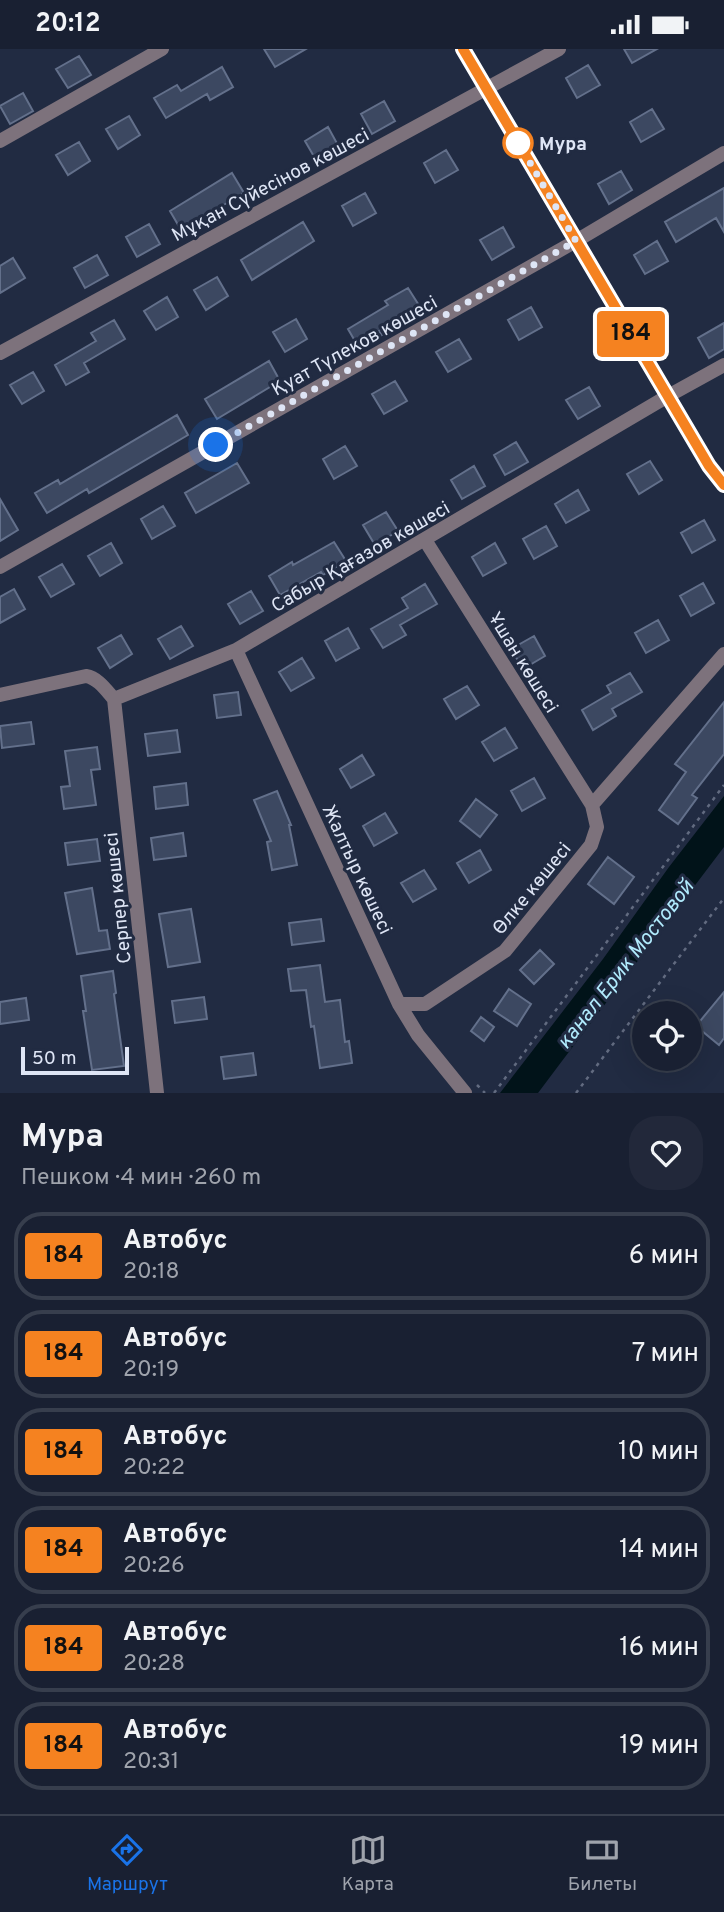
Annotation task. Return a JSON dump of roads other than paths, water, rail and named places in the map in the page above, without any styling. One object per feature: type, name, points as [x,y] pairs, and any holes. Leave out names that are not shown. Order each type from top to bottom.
[{"type":"main road","points":[[463,49],[709,466],[724,485]]},
{"type":"street","points":[[0,141],[162,49]]},
{"type":"street","name":"Мұқан Сүйесінов көшесі","points":[[0,353],[559,49]]},
{"type":"street","name":"Қуат Түлеков көшесі","points":[[0,567],[576,241],[724,153]]},
{"type":"street","name":"Сабыр Қағазов көшесі","points":[[114,699],[236,650],[724,365]]},
{"type":"street","name":"Ұшан көшесі","points":[[425,540],[592,805]]},
{"type":"street","name":"Жалтыр көшесі","points":[[236,650],[399,1004],[418,1035],[465,1093]]},
{"type":"street","points":[[592,805],[724,654]]},
{"type":"street","points":[[0,695],[86,676],[99,681],[114,699]]},
{"type":"street","name":"Серпер көшесі","points":[[114,699],[157,1093]]},
{"type":"street","name":"Өлке көшесі","points":[[399,1004],[425,1004],[505,951],[591,845],[597,827],[592,805]]},
{"type":"water","name":"канал Ерик Мостовой","points":[[724,796],[724,847],[538,1093],[500,1093],[603,959]]},
{"type":"place","name":"Мура","points":[[518,143]]}]
